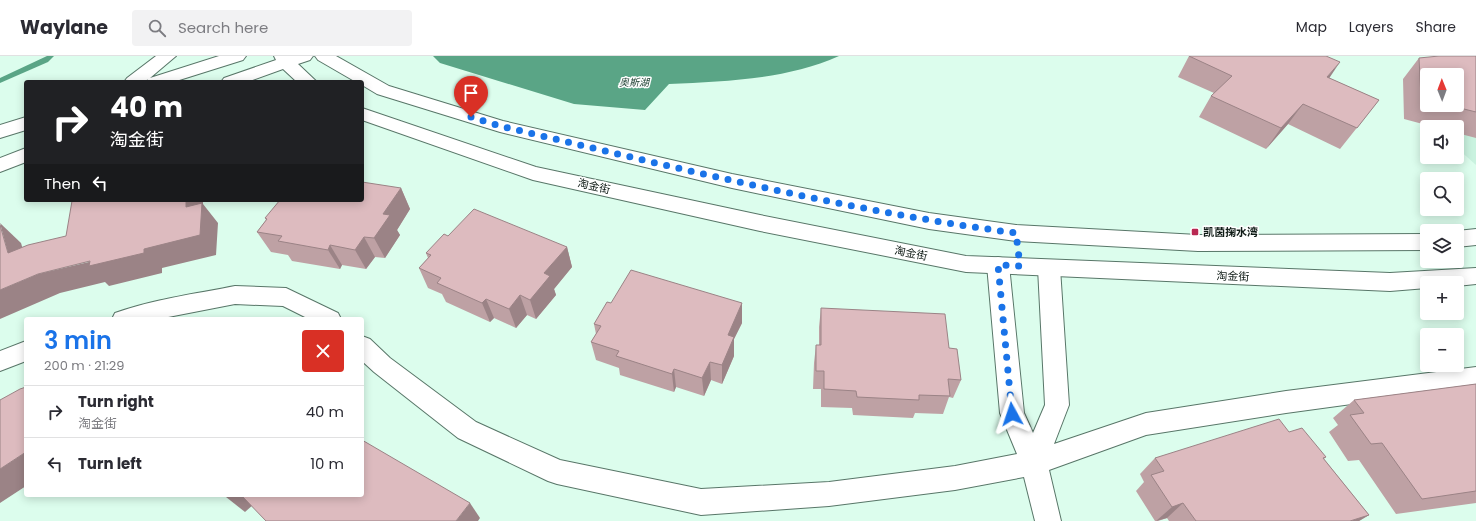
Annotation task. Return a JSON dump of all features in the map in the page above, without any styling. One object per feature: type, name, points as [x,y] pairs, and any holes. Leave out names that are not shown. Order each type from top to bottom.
[{"type":"street","points":[[136,80],[167,56]]},
{"type":"street","points":[[161,80],[237,56]]},
{"type":"street","points":[[235,80],[284,59],[304,56]]},
{"type":"street","points":[[324,56],[383,90],[500,126],[739,182],[929,221],[1016,233],[1198,243],[1420,242]]},
{"type":"street","points":[[284,59],[306,80]]},
{"type":"street","name":"淘金街","points":[[364,115],[533,173],[783,228],[966,264],[1390,282],[1476,276]]},
{"type":"street","points":[[0,132],[24,125]]},
{"type":"street","points":[[0,165],[24,156]]},
{"type":"street","points":[[1016,233],[1009,266],[1012,414],[1034,463],[1048,521]]},
{"type":"street","points":[[1464,238],[1476,237]]},
{"type":"street","points":[[1034,463],[1058,405],[1049,268]]},
{"type":"street","points":[[131,317],[166,308],[235,295],[286,297],[326,317]]},
{"type":"street","points":[[364,348],[382,365],[468,430],[557,472],[701,502],[829,494],[955,478],[1034,463],[1146,424],[1286,402],[1476,377]]},
{"type":"street","points":[[0,361],[24,352]]},
{"type":"shaded area","points":[[1476,132],[1476,165],[1464,154],[1464,134]]},
{"type":"water","name":"奥斯湖","points":[[433,56],[839,56],[819,64],[777,75],[734,80],[669,84],[645,110],[574,104],[440,63]]},
{"type":"building","points":[[1189,56],[1326,56],[1340,62],[1327,77],[1379,100],[1357,128],[1303,104],[1281,128],[1211,96],[1232,76]]},
{"type":"building","points":[[1439,56],[1476,56],[1476,112],[1464,109],[1464,68],[1420,68],[1420,78],[1419,58]]},
{"type":"building","points":[[364,182],[401,188],[383,214],[390,215],[374,238],[364,237],[355,250],[330,245],[328,250],[278,241],[282,236],[257,232],[267,219],[265,218],[278,202],[364,202]]},
{"type":"building","points":[[72,202],[186,202],[186,207],[202,203],[200,235],[144,249],[144,253],[89,266],[90,261],[38,274],[0,290],[0,225],[8,253],[28,245],[66,236]]},
{"type":"building","points":[[474,209],[567,247],[544,273],[550,276],[530,300],[520,295],[509,309],[486,299],[482,303],[437,283],[441,278],[419,268],[431,255],[426,253],[444,234],[448,236]]},
{"type":"building","points":[[631,270],[742,303],[728,335],[734,337],[722,365],[710,362],[702,378],[674,369],[672,374],[616,356],[619,351],[591,342],[601,326],[594,324],[607,302],[611,303]]},
{"type":"building","points":[[821,308],[945,314],[949,348],[957,349],[961,380],[948,379],[950,396],[919,395],[919,400],[857,397],[856,391],[824,389],[824,371],[816,371],[816,345],[821,345]]},
{"type":"building","points":[[1476,384],[1476,491],[1422,499],[1382,443],[1371,444],[1350,415],[1364,413],[1354,400]]},
{"type":"building","points":[[24,388],[24,453],[0,469],[0,400]]},
{"type":"building","points":[[1279,419],[1289,432],[1302,428],[1326,457],[1323,458],[1369,515],[1350,521],[1196,521],[1183,503],[1172,507],[1151,475],[1164,471],[1155,458]]},
{"type":"building","points":[[364,441],[470,503],[456,521],[266,521],[243,497],[364,497]]},
{"type":"waterway","points":[[0,81],[46,60],[51,56]]},
{"type":"place","name":"凯茵掬水湾","points":[[1195,232]]},
{"type":"route","points":[[471,117],[500,126],[732,181],[929,221],[1016,233],[1020,266],[998,265],[1012,414]]}]
